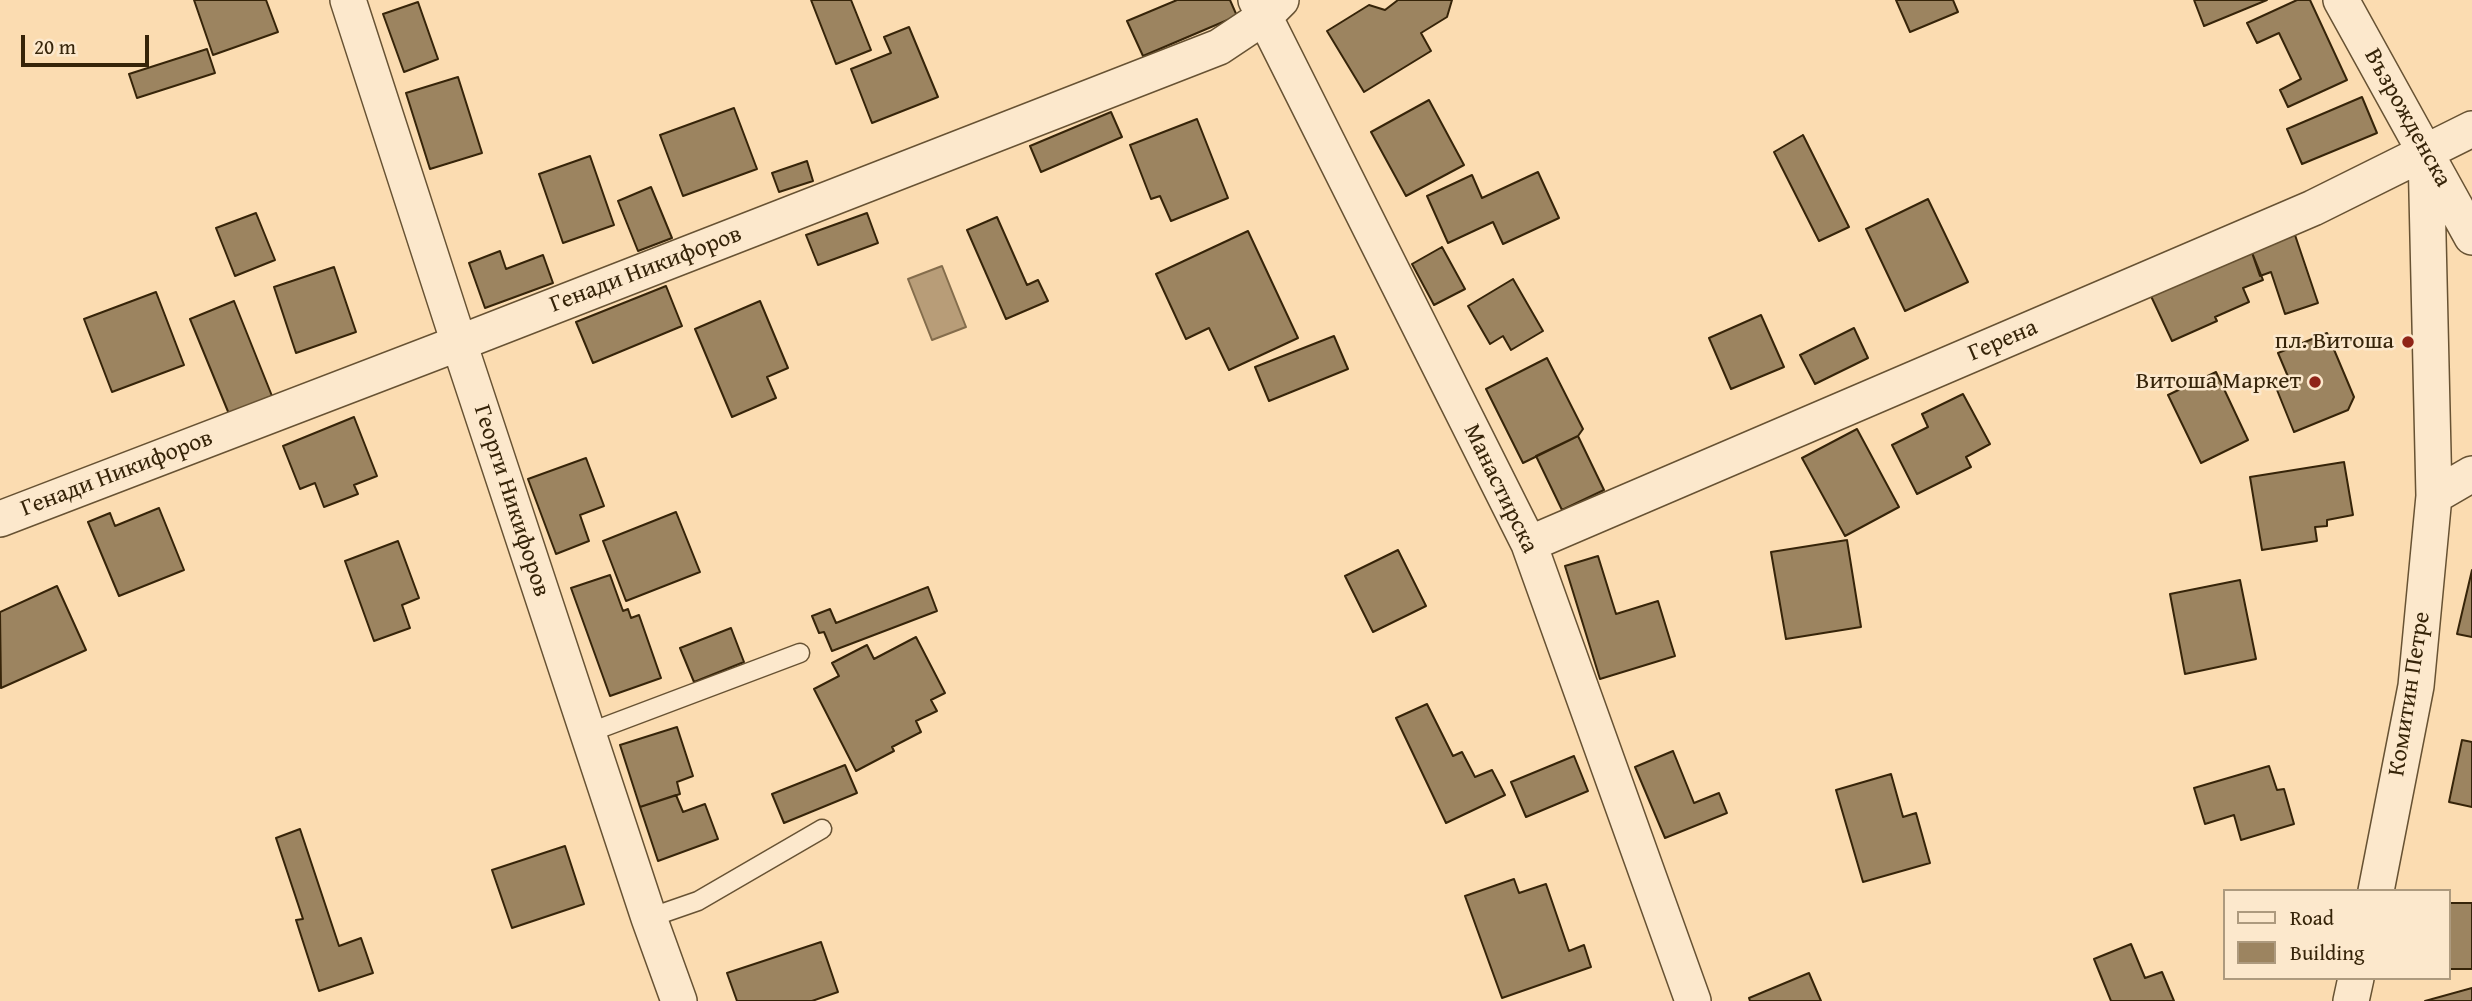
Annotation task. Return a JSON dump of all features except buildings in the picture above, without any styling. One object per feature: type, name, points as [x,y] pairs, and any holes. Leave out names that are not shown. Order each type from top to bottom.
[{"type":"street","name":"Георги Никифоров","points":[[348,0],[459,344],[679,1001]]},
{"type":"street","name":"Възрожденска","points":[[2342,0],[2472,237]]},
{"type":"street","name":"Генади Никифоров","points":[[0,519],[459,344],[1219,47],[1267,6]]},
{"type":"street","name":"Манастирска","points":[[1267,6],[1529,544],[1693,1001]]},
{"type":"street","name":"Герена","points":[[1529,544],[2313,208],[2472,129]]},
{"type":"street","name":"Комитин Петре","points":[[2376,889],[2416,686],[2434,496],[2426,151]]},
{"type":"street","points":[[2434,496],[2472,474]]},
{"type":"street","points":[[2351,1001],[2356,980]]},
{"type":"lane","points":[[588,733],[800,653]]},
{"type":"lane","points":[[649,918],[698,901],[822,829]]},
{"type":"shaded area","points":[[942,266],[966,327],[932,340],[908,279]]},
{"type":"place","name":"пл. Витоша","points":[[2408,342]]},
{"type":"place","name":"Витоша Маркет","points":[[2315,382]]}]
